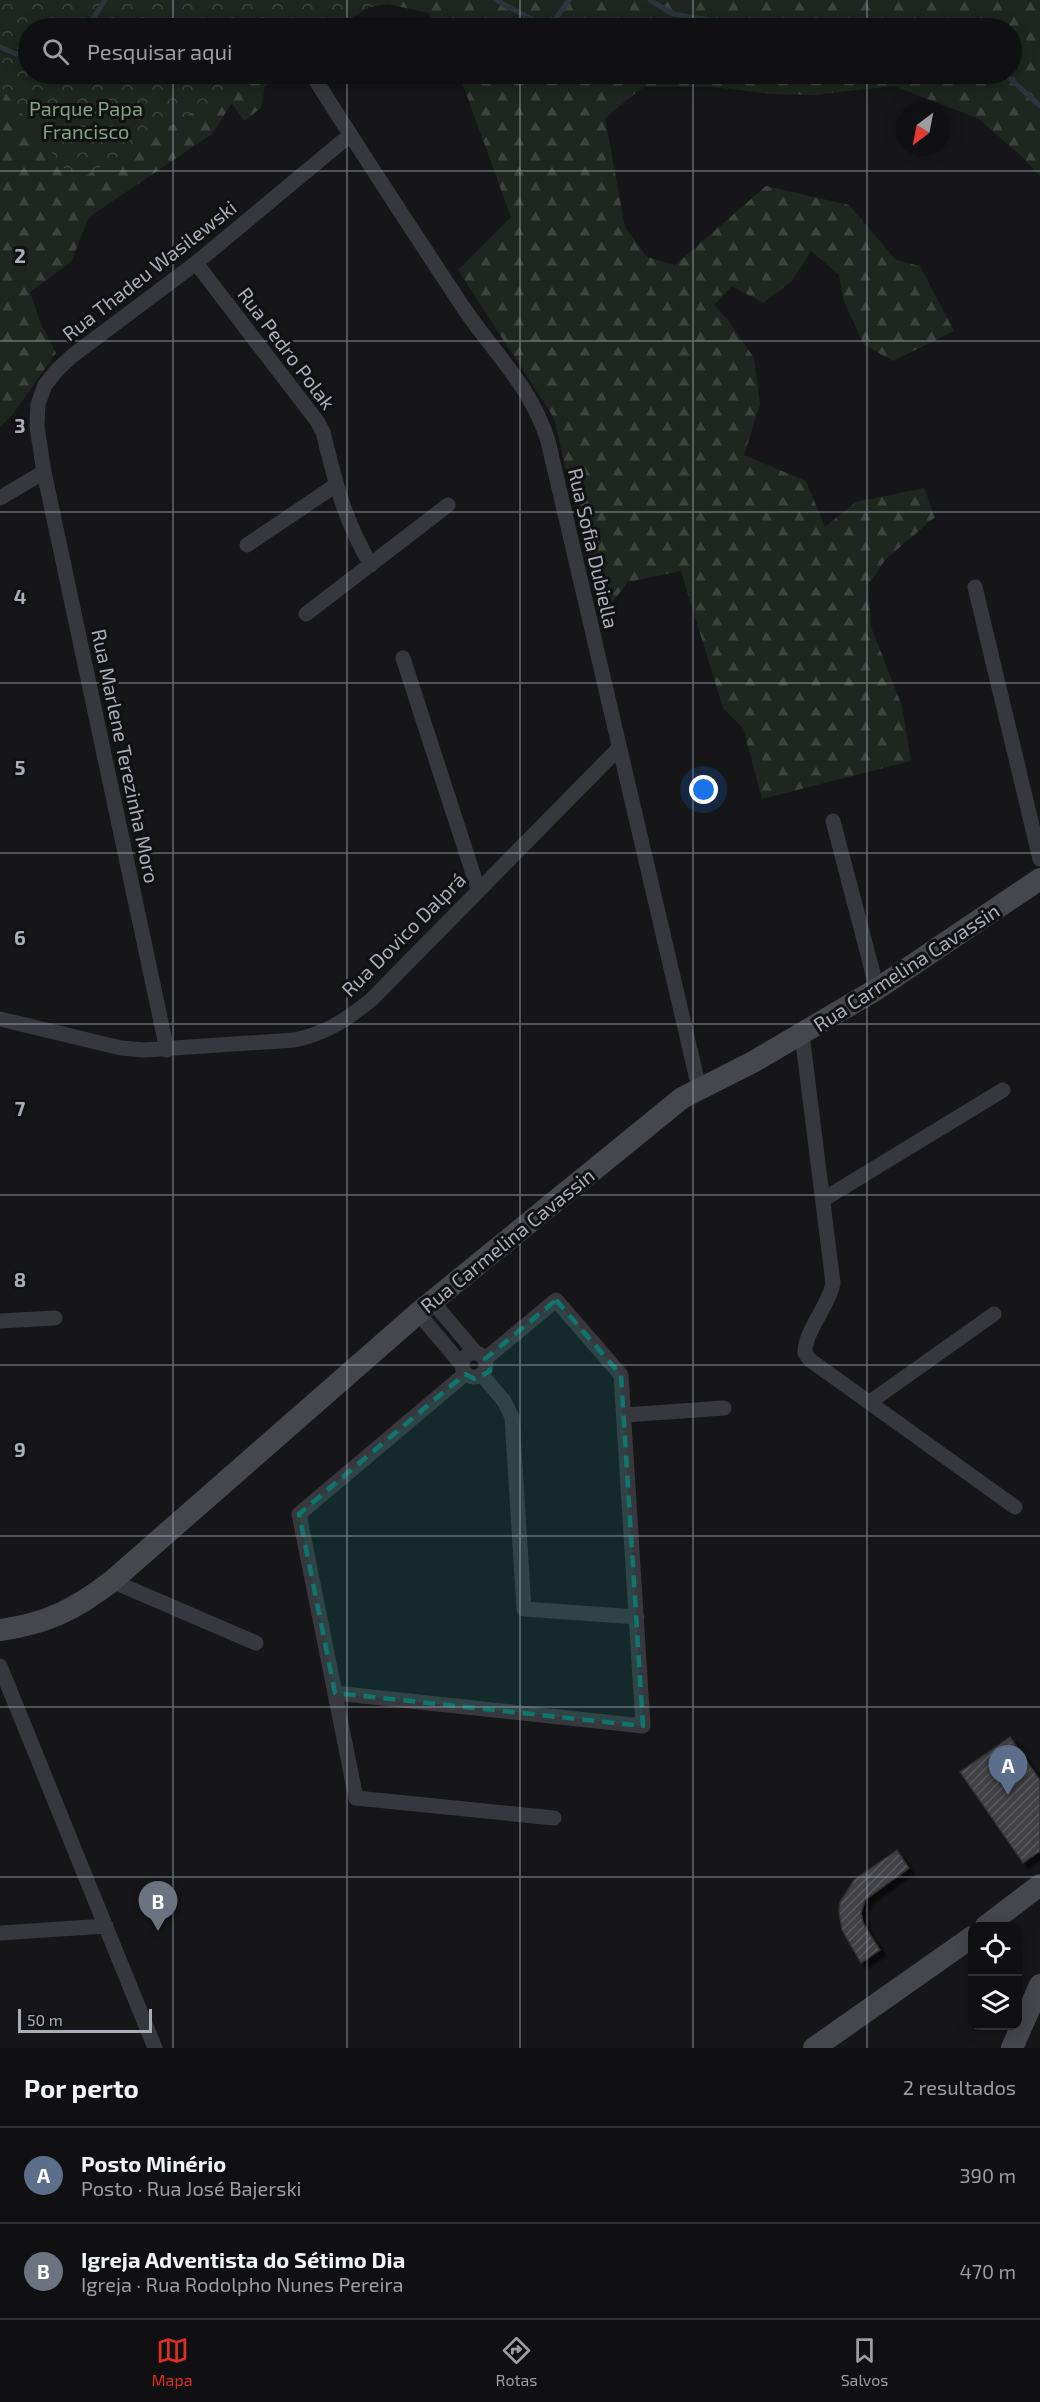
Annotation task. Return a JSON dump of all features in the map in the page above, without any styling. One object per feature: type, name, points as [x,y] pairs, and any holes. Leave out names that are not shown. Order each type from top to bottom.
[{"type":"main road","name":"Rua Carmelina Cavassin","points":[[0,1630],[42,1622],[68,1612],[112,1581],[425,1307],[682,1098],[802,1034],[877,989],[1040,879]]},
{"type":"main road","points":[[994,1922],[1029,1904],[1040,1885]]},
{"type":"main road","points":[[814,2048],[968,1940]]},
{"type":"main road","points":[[1012,2048],[1040,1985]]},
{"type":"street","name":"Rua Sofia Dubiella","points":[[318,84],[466,311],[529,396],[540,416],[553,463],[699,1088]]},
{"type":"street","name":"Rua Thadeu Wasilewski","points":[[45,472],[37,427],[38,404],[45,385],[72,356],[196,262],[350,135]]},
{"type":"street","name":"Rua Pedro Polak","points":[[196,262],[318,421],[323,432],[345,516],[371,565]]},
{"type":"street","points":[[0,498],[45,472]]},
{"type":"street","name":"Rua Marlene Terezinha Moro","points":[[45,472],[167,1050]]},
{"type":"street","points":[[247,545],[336,485]]},
{"type":"street","points":[[306,614],[448,505]]},
{"type":"street","points":[[975,587],[1040,860]]},
{"type":"street","points":[[403,658],[478,889]]},
{"type":"street","name":"Rua Dovico Dalprá","points":[[0,1019],[121,1048],[167,1050],[294,1040],[332,1028],[371,1000],[619,748]]},
{"type":"street","points":[[833,821],[877,989]]},
{"type":"street","points":[[802,1034],[833,1283],[828,1300],[806,1344],[805,1353],[810,1360],[1015,1507]]},
{"type":"street","points":[[824,1199],[1003,1090]]},
{"type":"street","points":[[335,1694],[643,1726],[622,1380],[619,1370],[556,1300],[481,1356],[468,1355],[464,1369],[299,1514],[335,1694],[356,1798],[554,1818]]},
{"type":"street","points":[[425,1307],[481,1356],[486,1369],[482,1375],[475,1378],[464,1369],[425,1307]]},
{"type":"street","points":[[870,1402],[994,1314]]},
{"type":"street","points":[[0,1321],[55,1318]]},
{"type":"street","points":[[482,1375],[509,1408],[512,1417],[524,1610],[637,1617]]},
{"type":"street","points":[[625,1415],[724,1408]]},
{"type":"street","points":[[112,1581],[256,1643]]},
{"type":"street","points":[[0,1666],[155,2048]]},
{"type":"street","points":[[0,1933],[106,1926]]},
{"type":"highlighted area","points":[[556,1300],[621,1375],[643,1726],[335,1693],[299,1514],[465,1374],[475,1379],[490,1371],[485,1359]]},
{"type":"green space","points":[[0,0],[1040,0],[1040,176],[979,119],[950,108],[950,102],[935,102],[894,86],[814,95],[772,94],[714,87],[643,87],[605,118],[625,227],[647,257],[675,265],[766,186],[849,205],[896,260],[920,266],[954,331],[893,361],[864,345],[843,299],[839,275],[811,251],[792,281],[763,303],[732,286],[714,305],[728,320],[754,358],[760,404],[744,455],[806,481],[825,527],[856,502],[924,488],[935,517],[885,560],[868,585],[871,627],[902,706],[911,761],[762,799],[743,728],[723,708],[681,571],[628,582],[614,600],[598,608],[554,418],[458,270],[511,217],[463,84],[1022,84],[1022,18],[431,18],[428,13],[388,4],[347,11],[216,18],[18,18],[18,84],[268,84],[265,86],[261,108],[244,121],[232,103],[212,134],[89,217],[71,262],[30,292],[41,324],[56,353],[13,414],[0,427]]},
{"type":"green space","name":"Parque Papa Francisco","points":[[0,0],[382,0],[351,18],[18,18],[18,84],[241,84],[75,182],[0,86]]},
{"type":"building","points":[[1010,1737],[1040,1780],[1040,1851],[1023,1863],[960,1772]]},
{"type":"building","points":[[897,1850],[909,1868],[865,1900],[861,1913],[863,1923],[880,1950],[861,1963],[842,1930],[840,1902],[854,1880]]},
{"type":"waterway","points":[[93,18],[105,0]]},
{"type":"waterway","points":[[496,0],[529,18]]},
{"type":"waterway","points":[[556,18],[569,0]]},
{"type":"waterway","points":[[650,0],[673,14],[698,18]]},
{"type":"waterway","points":[[0,47],[18,54]]},
{"type":"waterway","points":[[1016,84],[1040,106]]},
{"type":"place","name":"Posto Minério","points":[[1008,1795]]},
{"type":"place","name":"Igreja Adventista do Sétimo Dia","points":[[158,1931]]}]
